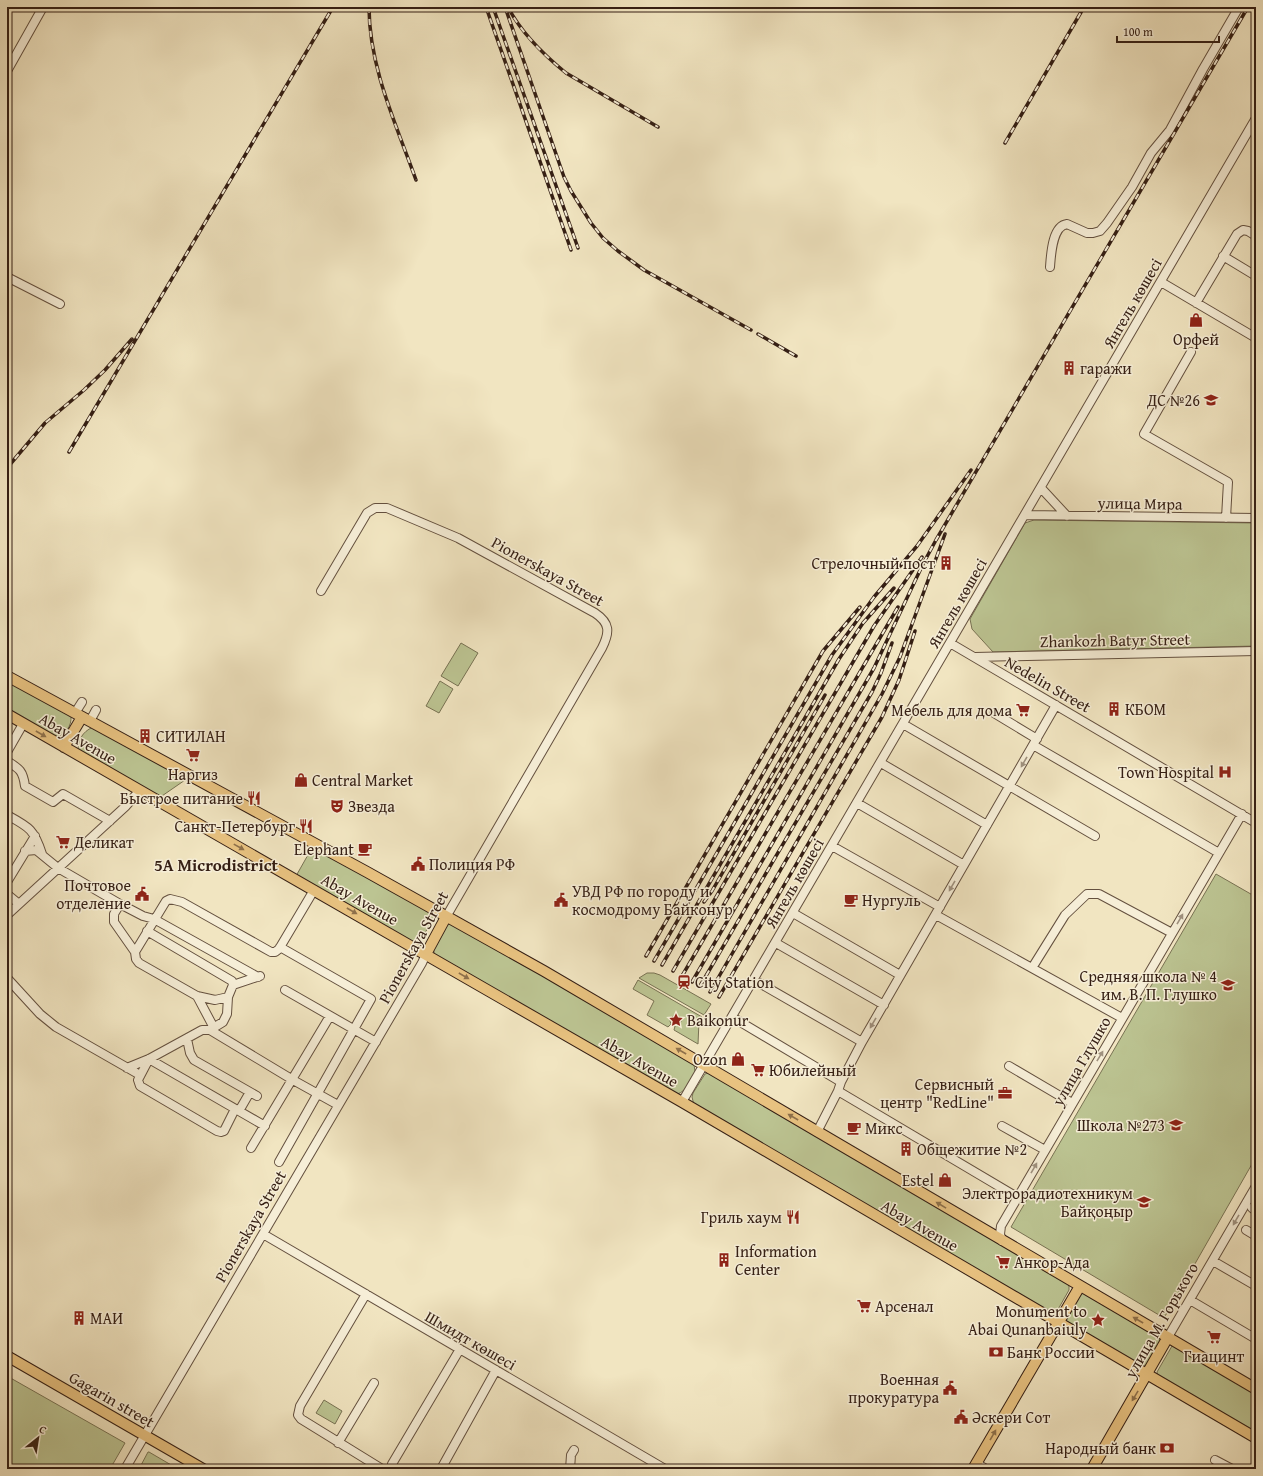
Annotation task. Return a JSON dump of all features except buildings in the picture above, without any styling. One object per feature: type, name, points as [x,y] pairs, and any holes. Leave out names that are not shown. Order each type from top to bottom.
[{"type":"main road","name":"Abay Avenue","points":[[7,676],[544,971],[1002,1241],[1256,1388]]},
{"type":"main road","name":"Abay Avenue","points":[[7,714],[138,791],[426,954],[682,1102],[1256,1438]]},
{"type":"main road","points":[[64,747],[82,717]]},
{"type":"main road","name":"Pionerskaya Street","points":[[426,954],[446,917]]},
{"type":"main road","points":[[975,1466],[1080,1286]]},
{"type":"main road","name":"улица М. Горького","points":[[1092,1469],[1168,1337]]},
{"type":"main road","name":"Gagarin street","points":[[7,1356],[203,1469]]},
{"type":"street","points":[[7,71],[43,7]]},
{"type":"street","points":[[1050,267],[1056,234],[1059,228],[1064,224],[1087,233],[1093,233],[1100,231],[1107,223],[1132,187],[1151,152],[1170,130],[1203,69],[1240,7]]},
{"type":"street","name":"Янгель көшесі","points":[[682,1102],[1161,282],[1252,130],[1256,118]]},
{"type":"street","points":[[1196,302],[1234,238],[1243,230],[1256,236]]},
{"type":"street","points":[[1223,256],[1256,276]]},
{"type":"street","points":[[7,277],[60,304]]},
{"type":"street","points":[[1161,282],[1256,338]]},
{"type":"street","points":[[1191,352],[1144,434],[1228,482],[1226,518]]},
{"type":"street","points":[[1041,488],[1067,516]]},
{"type":"street","name":"Pionerskaya Street","points":[[321,591],[367,513],[375,508],[387,508],[458,538],[486,553],[595,613],[605,622],[608,628],[606,640],[602,648],[446,917]]},
{"type":"street","name":"улица Мира","points":[[1025,515],[1256,518]]},
{"type":"street","name":"Nedelin Street","points":[[950,643],[1256,823]]},
{"type":"street","name":"Zhankozh Batyr Street","points":[[974,657],[1256,651]]},
{"type":"street","points":[[82,702],[82,717],[96,710]]},
{"type":"street","points":[[817,1132],[862,1042],[1056,705]]},
{"type":"street","points":[[994,713],[1035,742],[1219,853]]},
{"type":"street","points":[[7,752],[23,724]]},
{"type":"street","points":[[903,724],[1094,836]]},
{"type":"street","points":[[7,762],[17,767],[22,773],[25,786],[53,802],[63,794],[110,821]]},
{"type":"street","points":[[880,763],[988,825]]},
{"type":"street","points":[[7,915],[126,806],[138,791]]},
{"type":"street","points":[[857,803],[964,865]]},
{"type":"street","name":"улица Глушко","points":[[1002,1241],[1000,1234],[1001,1226],[1242,814]]},
{"type":"street","points":[[7,815],[29,827],[35,836],[42,854]]},
{"type":"street","points":[[8,877],[35,836]]},
{"type":"street","points":[[832,846],[940,907]]},
{"type":"street","points":[[25,852],[36,850],[58,868],[120,904],[143,916],[154,919],[260,976],[232,985]]},
{"type":"street","points":[[135,952],[154,919],[166,901],[170,899],[177,900],[271,952],[275,952],[280,947],[314,890]]},
{"type":"street","points":[[7,894],[19,904]]},
{"type":"street","points":[[1032,968],[1064,915],[1087,894],[1099,894],[1172,932]]},
{"type":"street","points":[[120,904],[114,914],[114,922],[135,952],[136,959],[139,963],[197,996],[215,1000],[228,997]]},
{"type":"street","points":[[793,913],[900,975]]},
{"type":"street","points":[[936,915],[1122,1018]]},
{"type":"street","points":[[127,1068],[149,1059],[202,1030],[212,1029],[222,1022],[227,1014],[228,997],[232,985],[231,980],[147,931]]},
{"type":"street","points":[[776,943],[884,1005]]},
{"type":"street","points":[[279,1162],[370,999],[280,947]]},
{"type":"street","name":"Pionerskaya Street","points":[[125,1469],[376,1042],[426,954]]},
{"type":"street","points":[[7,978],[40,1014],[56,1027],[140,1075]]},
{"type":"street","points":[[754,980],[862,1042]]},
{"type":"street","points":[[285,990],[376,1042]]},
{"type":"street","points":[[197,996],[212,1029],[292,1080],[338,1105]]},
{"type":"street","points":[[251,1148],[330,1016]]},
{"type":"street","points":[[732,1017],[841,1082]]},
{"type":"street","points":[[149,1059],[138,1080],[140,1086],[221,1132],[224,1130],[237,1110],[254,1094],[194,1060],[190,1053],[187,1039]]},
{"type":"street","points":[[149,1059],[265,1126]]},
{"type":"street","points":[[1009,1066],[1072,1103]]},
{"type":"street","points":[[838,1091],[1017,1198]]},
{"type":"street","points":[[1002,1126],[1045,1150]]},
{"type":"street","name":"улица М. Горького","points":[[1168,1337],[1256,1186]]},
{"type":"street","points":[[1246,1230],[1256,1236]]},
{"type":"street","name":"Шмидт көшесі","points":[[263,1234],[665,1469]]},
{"type":"street","points":[[1213,1261],[1256,1286]]},
{"type":"street","points":[[366,1294],[298,1410],[298,1415],[301,1419],[338,1443],[382,1469]]},
{"type":"street","points":[[1190,1300],[1256,1339]]},
{"type":"street","points":[[392,1464],[460,1349]]},
{"type":"street","points":[[441,1469],[496,1370]]},
{"type":"street","points":[[338,1443],[374,1383]]},
{"type":"street","points":[[570,1469],[571,1455],[574,1450]]},
{"type":"street","points":[[1216,1460],[1232,1469]]},
{"type":"street","points":[[975,1466],[986,1469]]},
{"type":"green space","points":[[1034,520],[1256,523],[1256,646],[993,652],[972,629],[970,619],[1025,523]]},
{"type":"green space","points":[[461,643],[478,653],[458,686],[441,676]]},
{"type":"green space","points":[[7,681],[71,716],[67,730],[56,737],[7,709]]},
{"type":"green space","points":[[440,681],[453,689],[439,713],[426,706]]},
{"type":"green space","points":[[93,727],[188,778],[159,798],[78,752],[81,737],[86,731]]},
{"type":"green space","points":[[313,846],[432,913],[434,918],[420,941],[413,943],[296,876]]},
{"type":"green space","points":[[1216,874],[1256,897],[1256,1157],[1164,1318],[1011,1227]]},
{"type":"green space","points":[[453,922],[694,1064],[695,1072],[688,1085],[683,1091],[677,1094],[435,956],[433,948],[446,924]]},
{"type":"green space","points":[[647,973],[660,975],[711,1004],[704,1015],[639,978]]},
{"type":"green space","points":[[638,980],[702,1017],[699,1021],[698,1044],[674,1030],[675,1026],[681,1022],[681,1018],[675,1015],[672,1017],[670,1021],[671,1024],[668,1027],[647,1015],[654,1001],[633,989]]},
{"type":"green space","points":[[710,1072],[1066,1282],[1069,1285],[1069,1290],[1056,1313],[1054,1315],[694,1105],[692,1097],[693,1093],[705,1074]]},
{"type":"green space","points":[[1084,1293],[1160,1339],[1161,1341],[1148,1365],[1142,1367],[1066,1323],[1065,1320],[1081,1294]]},
{"type":"green space","points":[[1174,1345],[1256,1392],[1256,1434],[1158,1377],[1157,1372]]},
{"type":"green space","points":[[7,1376],[125,1443],[110,1469],[7,1469]]},
{"type":"green space","points":[[324,1400],[342,1411],[335,1424],[316,1413]]},
{"type":"green space","points":[[149,1452],[178,1469],[139,1469]]},
{"type":"railway","points":[[69,452],[333,7]]},
{"type":"railway","points":[[369,7],[370,29],[379,73],[392,116],[416,180]]},
{"type":"railway","points":[[486,7],[571,250]]},
{"type":"railway","points":[[493,7],[578,248]]},
{"type":"railway","points":[[505,7],[564,177],[591,223],[603,238],[644,270],[751,330]]},
{"type":"railway","points":[[508,7],[513,17],[526,35],[549,59],[566,73],[658,127]]},
{"type":"railway","points":[[1005,143],[1084,7]]},
{"type":"railway","points":[[692,982],[874,668],[923,564],[936,540],[1248,7]]},
{"type":"railway","points":[[758,334],[796,356]]},
{"type":"railway","points":[[7,468],[45,423],[105,370],[132,339]]},
{"type":"railway","points":[[654,961],[832,655],[874,597],[917,546],[971,470]]},
{"type":"railway","points":[[710,992],[882,694],[900,657],[945,534]]},
{"type":"railway","points":[[673,971],[874,626],[922,557]]},
{"type":"railway","points":[[662,965],[839,659],[863,623],[894,588]]},
{"type":"railway","points":[[646,956],[823,651],[860,607]]},
{"type":"railway","points":[[682,976],[898,607]]},
{"type":"railway","points":[[719,997],[882,717],[899,680],[915,631]]},
{"type":"railway","points":[[700,986],[872,692],[892,643]]},
{"type":"railway","points":[[704,902],[712,891],[825,695]]},
{"type":"place","name":"Орфей","points":[[1196,320]]},
{"type":"place","name":"гаражи","points":[[1069,368]]},
{"type":"place","name":"ДС №26","points":[[1211,400]]},
{"type":"place","name":"Стрелочный пост","points":[[946,563]]},
{"type":"place","name":"КБОМ","points":[[1114,709]]},
{"type":"place","name":"Мебель для дома","points":[[1023,710]]},
{"type":"place","name":"СИТИЛАН","points":[[145,736]]},
{"type":"place","name":"Наргиз","points":[[193,755]]},
{"type":"place","name":"Town Hospital","points":[[1225,772]]},
{"type":"place","name":"Central Market","points":[[301,780]]},
{"type":"place","name":"Быстрое питание","points":[[254,798]]},
{"type":"place","name":"Звезда","points":[[337,806]]},
{"type":"place","name":"Санкт-Петербург","points":[[306,826]]},
{"type":"place","name":"Деликат","points":[[63,842]]},
{"type":"place","name":"Elephant","points":[[365,849]]},
{"type":"place","name":"Полиция РФ","points":[[418,864]]},
{"type":"place","name":"Почтовое отделение","points":[[142,894]]},
{"type":"place","name":"УВД РФ по городу и космодрому Байконур","points":[[561,900]]},
{"type":"place","name":"Нургуль","points":[[851,900]]},
{"type":"place","name":"City Station","points":[[684,982]]},
{"type":"place","name":"Средняя школа № 4 им. В. П. Глушко","points":[[1228,985]]},
{"type":"place","name":"Baikonur","points":[[676,1020]]},
{"type":"place","name":"Ozon","points":[[738,1059]]},
{"type":"place","name":"Юбилейный","points":[[758,1070]]},
{"type":"place","name":"Сервисный центр \"RedLine\"","points":[[1005,1093]]},
{"type":"place","name":"Школа №273","points":[[1176,1125]]},
{"type":"place","name":"Микс","points":[[854,1128]]},
{"type":"place","name":"Общежитие №2","points":[[906,1149]]},
{"type":"place","name":"Estel","points":[[945,1180]]},
{"type":"place","name":"Электрорадиотехникум Байқоңыр","points":[[1144,1202]]},
{"type":"place","name":"Гриль хаум","points":[[793,1217]]},
{"type":"place","name":"Information Center","points":[[724,1260]]},
{"type":"place","name":"Анкор-Ада","points":[[1003,1262]]},
{"type":"place","name":"Арсенал","points":[[864,1306]]},
{"type":"place","name":"МАИ","points":[[79,1318]]},
{"type":"place","name":"Monument to Abai Qunanbaiuly","points":[[1098,1320]]},
{"type":"place","name":"Гиацинт","points":[[1214,1337]]},
{"type":"place","name":"Банк России","points":[[996,1352]]},
{"type":"place","name":"Военная прокуратура","points":[[950,1388]]},
{"type":"place","name":"Әскери Сот","points":[[961,1417]]},
{"type":"place","name":"Народный банк","points":[[1167,1448]]},
{"type":"district","name":"5A Microdistrict","points":[[216,865]]}]
